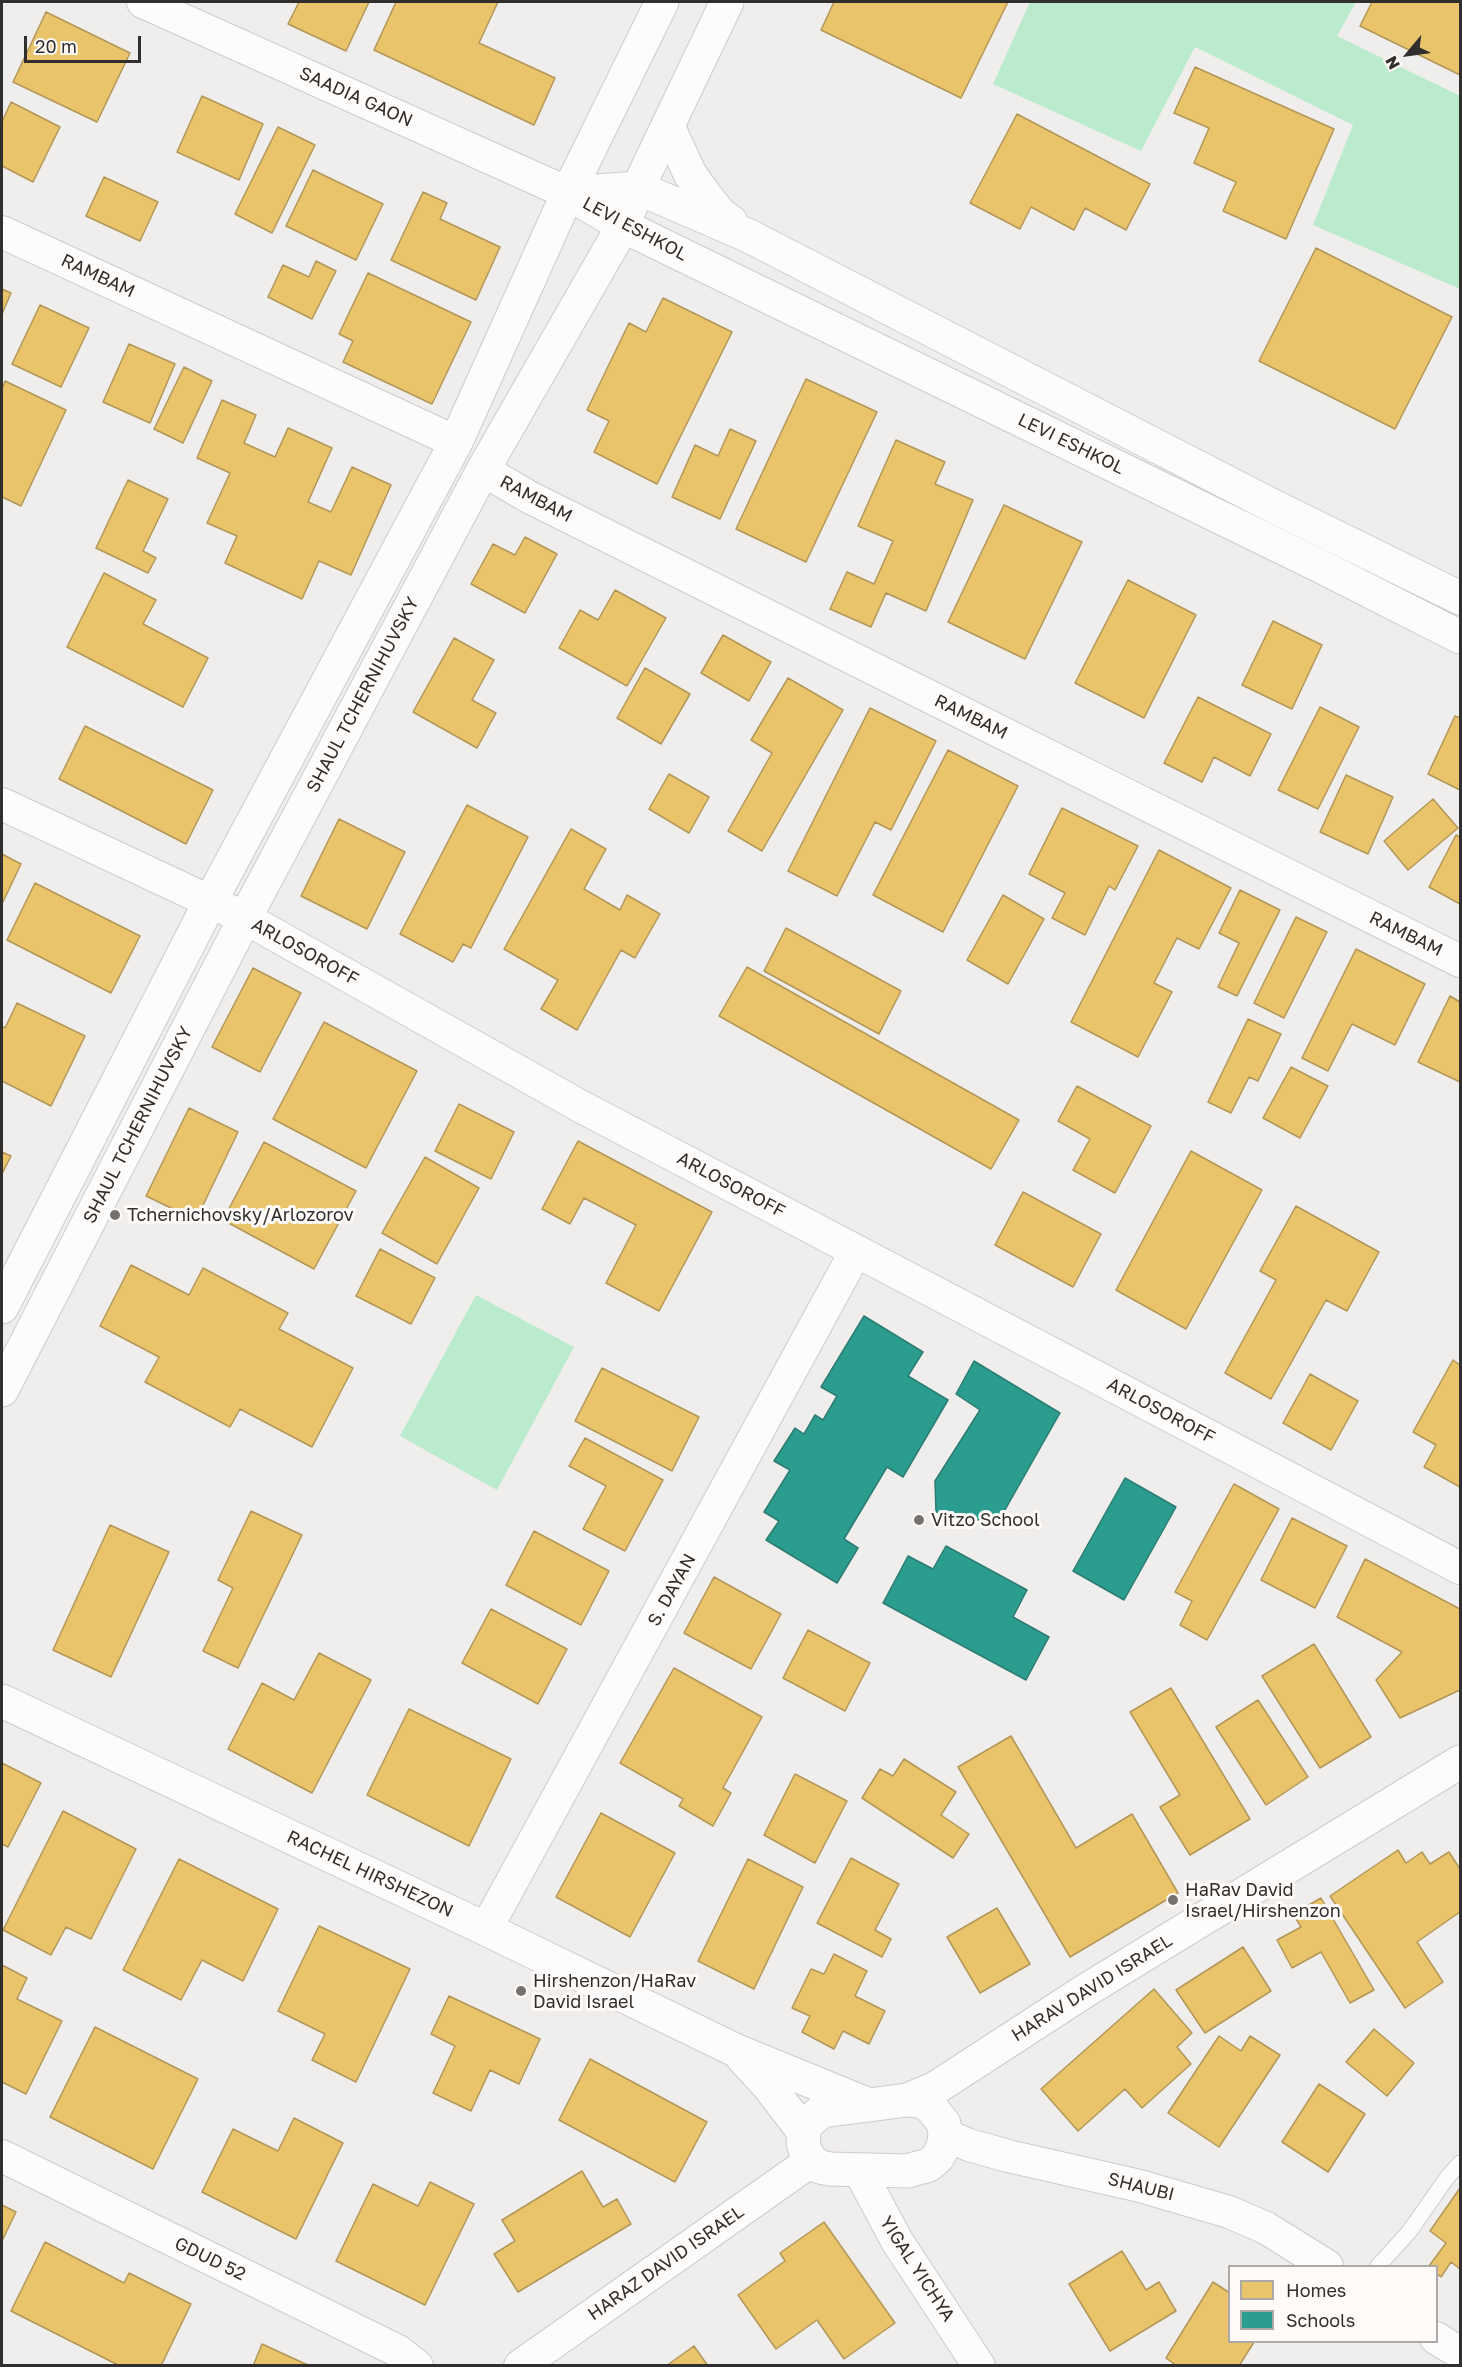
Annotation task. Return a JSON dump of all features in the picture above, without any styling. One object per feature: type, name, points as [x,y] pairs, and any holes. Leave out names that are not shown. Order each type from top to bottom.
[{"type":"street","name":"SAADIA GAON","points":[[143,2],[568,193]]},
{"type":"street","name":"SHAUL TCHERNIHUVSKY","points":[[2,1307],[210,902],[456,442],[568,193],[662,2]]},
{"type":"street","name":"SHAUL TCHERNIHUVSKY","points":[[2,1390],[245,918],[483,471],[623,226],[638,188],[727,2]]},
{"type":"street","points":[[668,126],[690,174],[705,195],[719,213],[749,236]]},
{"type":"street","name":"LEVI ESHKOL","points":[[568,193],[638,188],[749,236],[1271,505],[1461,598]]},
{"type":"street","name":"LEVI ESHKOL","points":[[568,193],[623,226],[1461,637]]},
{"type":"street","name":"RAMBAM","points":[[2,232],[456,442]]},
{"type":"street","name":"RAMBAM","points":[[483,471],[529,497],[1461,961]]},
{"type":"street","name":"ARLOSOROFF","points":[[2,804],[245,918],[580,1107],[1461,1568]]},
{"type":"street","name":"S. DAYAN","points":[[486,1929],[856,1251]]},
{"type":"street","name":"RACHEL HIRSHEZON","points":[[2,1701],[486,1929],[737,2051],[868,2105]]},
{"type":"street","name":"HARAV DAVID ISRAEL","points":[[907,2100],[934,2089],[1088,1989],[1461,1762]]},
{"type":"street","name":"RACHEL HIRSHEZON","points":[[737,2051],[767,2084],[808,2146]]},
{"type":"street","points":[[907,2100],[930,2106],[944,2124],[945,2135],[938,2157],[919,2170],[830,2169],[808,2146],[807,2123],[822,2111],[907,2100]]},
{"type":"street","name":"SHAUBI","points":[[945,2135],[998,2153],[1140,2186],[1230,2212],[1266,2228],[1325,2265]]},
{"type":"street","name":"HARAZ DAVID ISRAEL","points":[[520,2366],[808,2146]]},
{"type":"street","name":"GDUD 52","points":[[2,2156],[398,2351],[417,2366]]},
{"type":"street","name":"YIGAL YICHYA","points":[[859,2170],[897,2241],[979,2366]]},
{"type":"street","points":[[1438,2339],[1461,2354]]},
{"type":"lane","points":[[1379,2265],[1409,2232],[1446,2179],[1461,2163]]},
{"type":"green space","points":[[1030,2],[1356,2],[1337,36],[1460,96],[1460,289],[1313,225],[1353,125],[1195,47],[1141,151],[993,84]]},
{"type":"green space","points":[[476,1295],[574,1347],[497,1490],[400,1436]]},
{"type":"building: Homes","points":[[299,2],[369,2],[346,51],[288,24]]},
{"type":"building: Homes","points":[[396,2],[498,2],[479,43],[555,78],[534,125],[374,50]]},
{"type":"building: Homes","points":[[834,2],[1008,2],[961,98],[821,30]]},
{"type":"building: Homes","points":[[1372,2],[1460,2],[1460,75],[1360,26]]},
{"type":"building: Homes","points":[[46,12],[130,53],[97,122],[13,82]]},
{"type":"building: Homes","points":[[1195,67],[1334,129],[1286,239],[1223,211],[1236,182],[1194,163],[1209,128],[1174,113]]},
{"type":"building: Homes","points":[[202,96],[263,124],[239,180],[177,152]]},
{"type":"building: Homes","points":[[11,102],[60,127],[33,182],[2,166],[2,122]]},
{"type":"building: Homes","points":[[1017,114],[1150,184],[1126,230],[1085,208],[1074,230],[1031,207],[1020,229],[970,203]]},
{"type":"building: Homes","points":[[278,127],[315,145],[272,233],[235,214]]},
{"type":"building: Homes","points":[[313,170],[383,204],[356,260],[286,226]]},
{"type":"building: Homes","points":[[104,177],[158,202],[140,241],[86,216]]},
{"type":"building: Homes","points":[[423,192],[447,203],[440,219],[500,247],[476,300],[391,260]]},
{"type":"building: Homes","points":[[1316,248],[1452,317],[1395,429],[1259,361]]},
{"type":"building: Homes","points":[[316,261],[336,271],[312,319],[268,297],[283,265],[309,277]]},
{"type":"building: Homes","points":[[368,273],[471,322],[432,404],[343,362],[353,341],[339,334]]},
{"type":"building: Homes","points":[[2,289],[11,293],[2,314]]},
{"type":"building: Homes","points":[[663,298],[732,332],[657,484],[594,452],[609,421],[587,410],[629,323],[646,332]]},
{"type":"building: Homes","points":[[40,305],[89,328],[61,387],[12,364]]},
{"type":"building: Homes","points":[[129,344],[175,364],[150,423],[103,402]]},
{"type":"building: Homes","points":[[184,367],[212,381],[183,443],[154,429]]},
{"type":"building: Homes","points":[[806,379],[877,412],[806,562],[736,529]]},
{"type":"building: Homes","points":[[5,381],[66,410],[21,506],[2,497],[2,389]]},
{"type":"building: Homes","points":[[222,400],[256,415],[244,443],[275,457],[288,428],[332,448],[308,502],[331,512],[352,467],[391,485],[351,575],[319,561],[302,599],[225,563],[237,536],[207,523],[230,473],[197,458]]},
{"type":"building: Homes","points":[[730,429],[756,441],[720,519],[672,497],[695,445],[718,456]]},
{"type":"building: Homes","points":[[896,440],[945,462],[935,484],[973,500],[926,611],[886,593],[871,627],[830,609],[847,572],[874,584],[893,541],[858,526]]},
{"type":"building: Homes","points":[[128,480],[168,499],[143,551],[156,558],[148,573],[96,548]]},
{"type":"building: Homes","points":[[1004,505],[1082,542],[1025,659],[948,622]]},
{"type":"building: Homes","points":[[525,537],[557,554],[525,613],[471,584],[493,544],[515,555]]},
{"type":"building: Homes","points":[[104,573],[156,600],[143,624],[208,658],[183,707],[67,647]]},
{"type":"building: Homes","points":[[1128,580],[1196,615],[1144,718],[1075,683]]},
{"type":"building: Homes","points":[[615,590],[666,618],[627,686],[559,648],[580,610],[598,620]]},
{"type":"building: Homes","points":[[1273,621],[1322,645],[1292,709],[1242,685]]},
{"type":"building: Homes","points":[[723,635],[771,662],[749,701],[701,673]]},
{"type":"building: Homes","points":[[454,638],[494,660],[472,700],[496,713],[477,748],[413,712]]},
{"type":"building: Homes","points":[[645,668],[690,694],[661,744],[617,718]]},
{"type":"building: Homes","points":[[788,678],[843,710],[762,851],[728,831],[772,753],[751,740]]},
{"type":"building: Homes","points":[[1198,697],[1271,734],[1250,776],[1214,757],[1202,782],[1164,763]]},
{"type":"building: Homes","points":[[1320,707],[1359,727],[1318,809],[1278,790]]},
{"type":"building: Homes","points":[[870,708],[936,741],[891,830],[875,822],[837,896],[788,871]]},
{"type":"building: Homes","points":[[1455,716],[1460,718],[1460,790],[1428,774]]},
{"type":"building: Homes","points":[[85,726],[213,790],[186,844],[59,779]]},
{"type":"building: Homes","points":[[948,750],[1018,786],[943,932],[873,895]]},
{"type":"building: Homes","points":[[669,774],[709,797],[689,833],[649,809]]},
{"type":"building: Homes","points":[[1346,775],[1393,797],[1368,854],[1320,832]]},
{"type":"building: Homes","points":[[1433,799],[1458,828],[1408,870],[1384,841]]},
{"type":"building: Homes","points":[[467,805],[528,837],[471,948],[463,944],[453,962],[400,934]]},
{"type":"building: Homes","points":[[1062,808],[1138,846],[1115,890],[1109,886],[1085,935],[1052,918],[1065,893],[1029,874]]},
{"type":"building: Homes","points":[[339,819],[405,852],[367,929],[301,896]]},
{"type":"building: Homes","points":[[571,829],[606,849],[584,889],[620,910],[627,895],[660,914],[635,958],[621,950],[577,1030],[541,1009],[558,980],[504,949]]},
{"type":"building: Homes","points":[[1456,835],[1460,837],[1460,904],[1429,887]]},
{"type":"building: Homes","points":[[1159,850],[1231,888],[1199,949],[1177,938],[1154,983],[1172,992],[1138,1057],[1071,1022]]},
{"type":"building: Homes","points":[[2,854],[21,864],[2,904]]},
{"type":"building: Homes","points":[[35,883],[140,936],[111,993],[7,940]]},
{"type":"building: Homes","points":[[1240,890],[1280,910],[1237,996],[1218,987],[1239,943],[1219,933]]},
{"type":"building: Homes","points":[[1003,895],[1044,919],[1008,984],[967,960]]},
{"type":"building: Homes","points":[[1296,917],[1327,932],[1284,1018],[1254,1003]]},
{"type":"building: Homes","points":[[786,928],[901,991],[879,1034],[764,971]]},
{"type":"building: Homes","points":[[1356,949],[1425,984],[1395,1045],[1352,1024],[1328,1071],[1302,1058]]},
{"type":"building: Homes","points":[[747,967],[1019,1120],[991,1169],[719,1016]]},
{"type":"building: Homes","points":[[253,968],[301,993],[260,1072],[212,1047]]},
{"type":"building: Homes","points":[[1450,996],[1460,1002],[1460,1082],[1418,1062]]},
{"type":"building: Homes","points":[[17,1003],[85,1036],[51,1106],[2,1081],[2,1026],[5,1028]]},
{"type":"building: Homes","points":[[1248,1019],[1281,1034],[1258,1081],[1249,1077],[1231,1113],[1208,1102]]},
{"type":"building: Homes","points":[[324,1022],[417,1071],[366,1168],[273,1119]]},
{"type":"building: Homes","points":[[1291,1067],[1328,1086],[1300,1138],[1263,1118]]},
{"type":"building: Homes","points":[[1077,1086],[1151,1126],[1115,1193],[1073,1170],[1090,1139],[1058,1121]]},
{"type":"building: Homes","points":[[459,1104],[514,1132],[491,1179],[435,1151]]},
{"type":"building: Homes","points":[[189,1108],[238,1132],[196,1220],[146,1196]]},
{"type":"building: Homes","points":[[578,1141],[712,1212],[659,1311],[606,1283],[636,1225],[584,1198],[570,1224],[542,1209]]},
{"type":"building: Homes","points":[[264,1142],[356,1191],[314,1269],[223,1220]]},
{"type":"building: Homes","points":[[1191,1151],[1262,1190],[1186,1329],[1116,1290]]},
{"type":"building: Homes","points":[[2,1152],[11,1156],[2,1174]]},
{"type":"building: Homes","points":[[425,1157],[479,1188],[437,1264],[382,1233]]},
{"type":"building: Homes","points":[[1023,1192],[1101,1234],[1073,1287],[995,1245]]},
{"type":"building: Homes","points":[[1296,1206],[1379,1252],[1347,1311],[1326,1300],[1271,1399],[1225,1373],[1276,1280],[1260,1271]]},
{"type":"building: Homes","points":[[380,1249],[435,1278],[411,1324],[356,1296]]},
{"type":"building: Homes","points":[[131,1265],[189,1295],[203,1268],[288,1313],[279,1329],[353,1368],[312,1447],[240,1409],[230,1427],[145,1382],[159,1357],[100,1326]]},
{"type":"building: Homes","points":[[1453,1360],[1460,1365],[1460,1487],[1424,1467],[1436,1445],[1413,1432]]},
{"type":"building: Homes","points":[[602,1368],[699,1417],[672,1471],[575,1421]]},
{"type":"building: Homes","points":[[1310,1374],[1358,1401],[1331,1450],[1283,1423]]},
{"type":"building: Homes","points":[[585,1438],[663,1480],[625,1551],[583,1529],[606,1486],[569,1466]]},
{"type":"building: Homes","points":[[1234,1484],[1279,1509],[1207,1640],[1180,1625],[1192,1601],[1175,1592]]},
{"type":"building: Homes","points":[[251,1511],[302,1535],[238,1668],[203,1651],[233,1588],[218,1580]]},
{"type":"building: Homes","points":[[1292,1518],[1347,1546],[1315,1608],[1261,1580]]},
{"type":"building: Homes","points":[[110,1525],[169,1552],[111,1677],[53,1650]]},
{"type":"building: Homes","points":[[534,1531],[609,1571],[581,1625],[506,1585]]},
{"type":"building: Homes","points":[[1365,1559],[1460,1609],[1460,1690],[1400,1718],[1376,1680],[1402,1652],[1337,1617]]},
{"type":"building: Homes","points":[[714,1577],[781,1614],[751,1669],[684,1633]]},
{"type":"building: Homes","points":[[491,1609],[567,1649],[538,1704],[462,1663]]},
{"type":"building: Homes","points":[[808,1630],[870,1663],[845,1711],[783,1678]]},
{"type":"building: Homes","points":[[1314,1644],[1371,1737],[1320,1768],[1262,1676]]},
{"type":"building: Homes","points":[[319,1653],[371,1680],[312,1793],[228,1749],[262,1683],[294,1700]]},
{"type":"building: Homes","points":[[674,1668],[762,1717],[723,1788],[731,1793],[713,1826],[679,1806],[683,1799],[620,1763]]},
{"type":"building: Homes","points":[[1171,1688],[1250,1819],[1190,1855],[1160,1807],[1180,1795],[1130,1712]]},
{"type":"building: Homes","points":[[1258,1700],[1308,1777],[1266,1805],[1216,1727]]},
{"type":"building: Homes","points":[[409,1709],[511,1759],[469,1846],[367,1795]]},
{"type":"building: Homes","points":[[1011,1736],[1076,1848],[1132,1814],[1178,1893],[1070,1957],[958,1767]]},
{"type":"building: Homes","points":[[904,1759],[956,1792],[941,1815],[969,1834],[953,1858],[862,1798],[880,1769],[893,1776]]},
{"type":"building: Homes","points":[[2,1763],[41,1783],[8,1847],[2,1844]]},
{"type":"building: Homes","points":[[795,1774],[847,1801],[815,1863],[764,1835]]},
{"type":"building: Homes","points":[[63,1811],[136,1849],[91,1939],[66,1927],[51,1955],[3,1930]]},
{"type":"building: Homes","points":[[601,1813],[675,1853],[630,1937],[556,1897]]},
{"type":"building: Homes","points":[[1398,1850],[1406,1863],[1422,1852],[1430,1864],[1449,1852],[1460,1869],[1460,1912],[1417,1942],[1443,1982],[1405,2008],[1330,1896]]},
{"type":"building: Homes","points":[[851,1858],[899,1884],[875,1930],[891,1939],[882,1957],[817,1923]]},
{"type":"building: Homes","points":[[179,1859],[278,1909],[243,1981],[202,1960],[181,2000],[123,1970]]},
{"type":"building: Homes","points":[[748,1859],[803,1887],[754,1989],[698,1961]]},
{"type":"building: Homes","points":[[1321,1898],[1374,1990],[1350,2003],[1321,1952],[1292,1968],[1277,1940],[1301,1927],[1293,1914]]},
{"type":"building: Homes","points":[[997,1908],[1030,1964],[980,1993],[947,1937]]},
{"type":"building: Homes","points":[[319,1926],[410,1969],[356,2082],[312,2060],[325,2034],[278,2011]]},
{"type":"building: Homes","points":[[1243,1947],[1271,1991],[1205,2033],[1176,1990]]},
{"type":"building: Homes","points":[[834,1954],[867,1971],[855,1996],[885,2011],[869,2044],[843,2031],[834,2049],[802,2032],[810,2016],[792,2008],[811,1969],[824,1974]]},
{"type":"building: Homes","points":[[2,1965],[27,1978],[17,1999],[62,2021],[26,2094],[2,2082]]},
{"type":"building: Homes","points":[[1154,1989],[1192,2033],[1177,2047],[1191,2064],[1142,2108],[1125,2089],[1078,2131],[1041,2089]]},
{"type":"building: Homes","points":[[449,1996],[540,2039],[519,2084],[490,2070],[471,2111],[433,2093],[455,2046],[431,2034]]},
{"type":"building: Homes","points":[[95,2027],[198,2079],[153,2169],[50,2117]]},
{"type":"building: Homes","points":[[1374,2029],[1414,2063],[1387,2096],[1346,2062]]},
{"type":"building: Homes","points":[[1219,2036],[1241,2051],[1250,2036],[1280,2055],[1219,2147],[1168,2113]]},
{"type":"building: Homes","points":[[590,2059],[707,2122],[675,2182],[559,2120]]},
{"type":"building: Homes","points":[[1319,2084],[1365,2114],[1328,2172],[1282,2142]]},
{"type":"building: Homes","points":[[294,2118],[343,2143],[296,2239],[202,2192],[233,2129],[278,2151]]},
{"type":"building: Homes","points":[[582,2171],[603,2207],[617,2199],[631,2224],[518,2292],[494,2254],[515,2241],[502,2220]]},
{"type":"building: Homes","points":[[430,2182],[474,2204],[425,2305],[336,2261],[373,2184],[418,2206]]},
{"type":"building: Homes","points":[[1460,2188],[1460,2269],[1451,2262],[1441,2277],[1438,2275],[1438,2265],[1430,2265],[1446,2243],[1430,2231]]},
{"type":"building: Homes","points":[[2,2205],[16,2212],[2,2241]]},
{"type":"building: Homes","points":[[824,2222],[895,2323],[844,2359],[817,2320],[776,2349],[738,2295],[785,2261],[780,2253]]},
{"type":"building: Homes","points":[[45,2242],[124,2283],[129,2273],[191,2304],[161,2366],[120,2366],[11,2311]]},
{"type":"building: Homes","points":[[1122,2251],[1146,2290],[1159,2282],[1176,2311],[1110,2351],[1069,2284]]},
{"type":"building: Homes","points":[[1213,2282],[1228,2292],[1228,2343],[1253,2343],[1239,2366],[1177,2366],[1166,2358]]},
{"type":"building: Homes","points":[[262,2344],[299,2361],[310,2366],[253,2366]]},
{"type":"building: Homes","points":[[694,2346],[708,2366],[666,2366]]},
{"type":"building: Schools","points":[[864,1316],[923,1352],[908,1376],[948,1400],[903,1477],[887,1467],[844,1539],[858,1548],[837,1583],[766,1540],[779,1521],[764,1512],[790,1470],[774,1461],[795,1428],[804,1434],[815,1415],[823,1420],[837,1396],[821,1387]]},
{"type":"building: Schools","points":[[974,1361],[1060,1413],[997,1524],[936,1512],[935,1481],[980,1410],[956,1394]]},
{"type":"building: Schools","points":[[1125,1478],[1176,1507],[1124,1600],[1073,1571]]},
{"type":"building: Schools","points":[[946,1546],[1027,1590],[1013,1617],[1049,1637],[1026,1680],[883,1603],[908,1556],[933,1569]]},
{"type":"place","name":"Tchernichovsky/Arlozorov","points":[[115,1215]]},
{"type":"place","name":"Vitzo School","points":[[919,1520]]},
{"type":"place","name":"HaRav David Israel/Hirshenzon","points":[[1173,1900]]},
{"type":"place","name":"Hirshenzon/HaRav David Israel","points":[[521,1991]]}]
